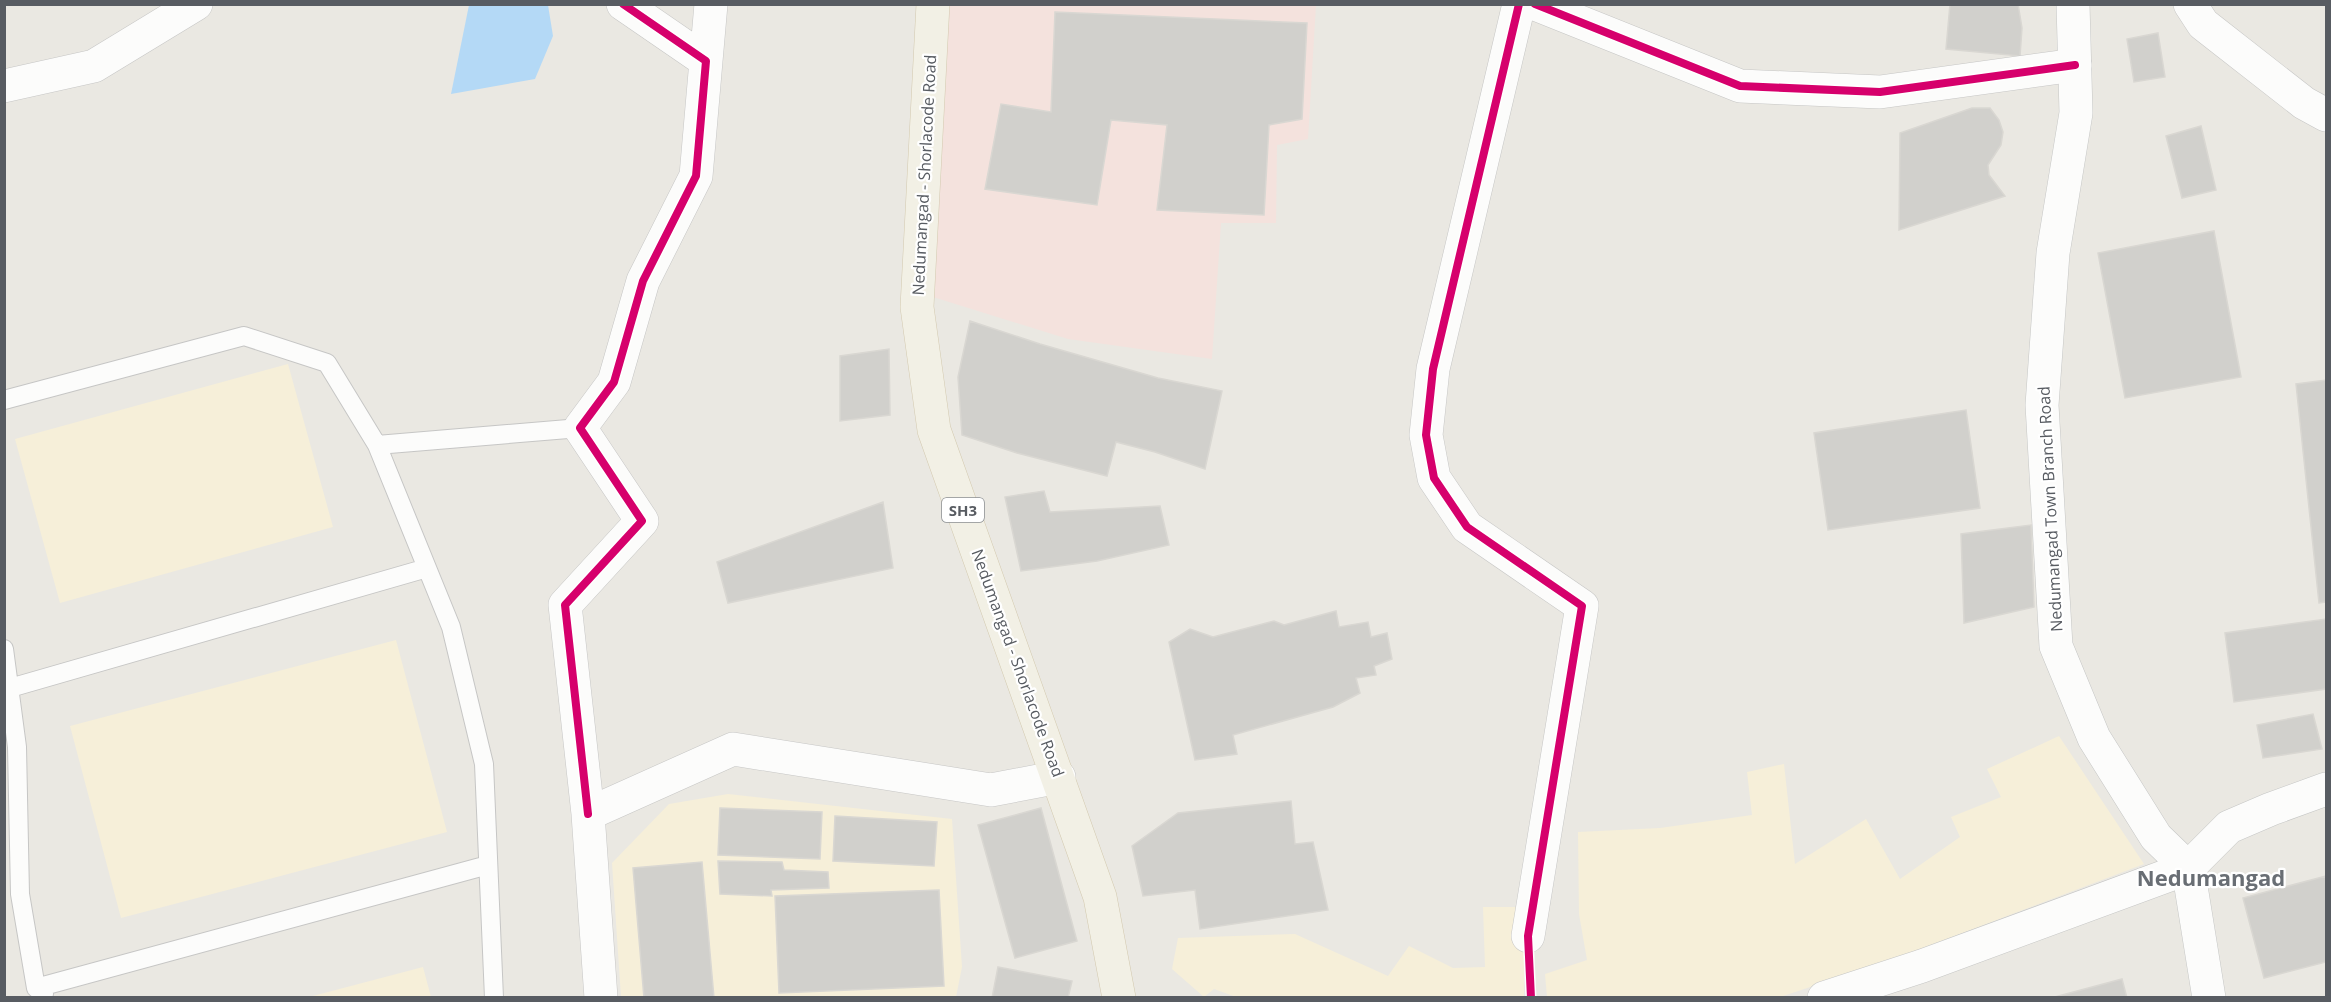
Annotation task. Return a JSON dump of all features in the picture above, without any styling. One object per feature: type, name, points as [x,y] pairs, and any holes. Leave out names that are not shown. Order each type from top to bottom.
[{"type":"main road","name":"Nedumangad - Shorlacode Road","points":[[933,4],[917,307],[934,430],[1100,897],[1119,998]]},
{"type":"street","points":[[4,86],[94,66],[196,4]]},
{"type":"street","points":[[623,4],[706,61]]},
{"type":"street","points":[[601,998],[588,814],[565,605],[642,521],[580,428],[614,382],[643,281],[696,176],[711,4]]},
{"type":"street","points":[[1518,4],[1433,369],[1426,435],[1434,478],[1467,527],[1582,606],[1528,936]]},
{"type":"street","points":[[1535,4],[1740,86],[1880,92],[2075,65]]},
{"type":"street","name":"Nedumangad Town Branch Road","points":[[2073,4],[2076,113],[2054,253],[2042,405],[2056,646],[2094,738],[2156,837],[2188,868]]},
{"type":"street","points":[[2190,4],[2203,24],[2304,104],[2326,115]]},
{"type":"street","points":[[588,814],[733,749],[991,790],[1059,777]]},
{"type":"street","points":[[1824,998],[1922,966],[2188,868],[2229,827],[2271,808],[2326,789]]},
{"type":"street","points":[[2188,868],[2209,998]]},
{"type":"lane","points":[[4,400],[244,336],[327,363],[377,445],[451,627],[484,764],[494,998]]},
{"type":"lane","points":[[377,445],[580,428]]},
{"type":"lane","points":[[9,688],[427,568]]},
{"type":"lane","points":[[4,649],[17,747],[20,894],[42,993],[488,865]]},
{"type":"shaded area","points":[[946,5],[1316,5],[1308,139],[1277,145],[1276,223],[1221,223],[1212,359],[1068,339],[933,297]]},
{"type":"shaded area","points":[[288,364],[333,527],[60,603],[15,439]]},
{"type":"shaded area","points":[[396,640],[447,832],[121,918],[70,726]]},
{"type":"shaded area","points":[[2059,736],[2144,864],[1886,962],[1780,997],[1547,997],[1545,974],[1587,960],[1579,914],[1578,832],[1660,828],[1752,815],[1747,772],[1784,764],[1795,864],[1866,819],[1900,879],[1960,837],[1951,817],[2001,797],[1987,769]]},
{"type":"shaded area","points":[[728,794],[952,819],[962,967],[956,997],[621,997],[612,863],[669,804]]},
{"type":"shaded area","points":[[1483,907],[1525,907],[1524,997],[1239,998],[1214,989],[1204,997],[1172,969],[1178,938],[1295,934],[1388,976],[1409,946],[1453,968],[1485,967]]},
{"type":"shaded area","points":[[423,967],[431,997],[309,997]]},
{"type":"water","points":[[469,5],[548,5],[553,36],[535,79],[451,94]]},
{"type":"building","points":[[1950,4],[2018,4],[2022,28],[2020,56],[1946,49]]},
{"type":"building","points":[[1055,12],[1307,23],[1302,119],[1269,125],[1264,215],[1157,210],[1167,125],[1111,120],[1097,205],[985,189],[1001,104],[1051,112]]},
{"type":"building","points":[[2158,33],[2165,77],[2134,82],[2127,39]]},
{"type":"building","points":[[1972,108],[1990,108],[1999,120],[2003,132],[2001,145],[1988,165],[1989,175],[2005,196],[1899,230],[1900,133]]},
{"type":"building","points":[[2201,126],[2216,190],[2182,198],[2166,136]]},
{"type":"building","points":[[2214,231],[2241,377],[2125,398],[2098,253]]},
{"type":"building","points":[[970,321],[1158,378],[1222,391],[1205,469],[1116,442],[1107,476],[1017,453],[962,435],[958,377]]},
{"type":"building","points":[[889,349],[890,415],[840,421],[840,356]]},
{"type":"building","points":[[2326,380],[2326,602],[2319,603],[2296,384]]},
{"type":"building","points":[[1966,410],[1980,508],[1828,530],[1814,433]]},
{"type":"building","points":[[1044,491],[1050,512],[1160,506],[1169,545],[1097,561],[1021,571],[1005,497]]},
{"type":"building","points":[[883,502],[893,568],[728,603],[717,562]]},
{"type":"building","points":[[2031,525],[2034,607],[1964,623],[1961,534]]},
{"type":"building","points":[[1336,611],[1339,627],[1368,622],[1371,637],[1387,633],[1392,659],[1374,666],[1376,675],[1356,678],[1360,693],[1333,707],[1233,735],[1237,754],[1195,760],[1169,642],[1190,629],[1213,637],[1274,621],[1284,625]]},
{"type":"building","points":[[2326,619],[2326,689],[2234,702],[2225,633]]},
{"type":"building","points":[[2313,714],[2322,749],[2263,758],[2257,725]]},
{"type":"building","points":[[1291,801],[1295,844],[1313,842],[1328,910],[1200,929],[1195,890],[1143,896],[1132,846],[1178,813]]},
{"type":"building","points":[[720,808],[822,812],[820,859],[718,855]]},
{"type":"building","points":[[1041,808],[1077,941],[1015,958],[978,825]]},
{"type":"building","points":[[835,816],[937,822],[934,866],[833,861]]},
{"type":"building","points":[[718,861],[782,862],[784,870],[828,872],[829,888],[771,890],[772,896],[720,894]]},
{"type":"building","points":[[702,862],[714,998],[644,998],[633,868]]},
{"type":"building","points":[[2326,876],[2326,962],[2264,978],[2243,898]]},
{"type":"building","points":[[939,890],[944,986],[779,993],[775,896]]},
{"type":"building","points":[[998,967],[1072,981],[1068,998],[992,998]]},
{"type":"building","points":[[2122,979],[2127,998],[2051,998]]},
{"type":"cycle path","points":[[588,814],[565,605],[642,521],[580,428],[614,382],[643,281],[696,176],[706,61],[623,4]]},
{"type":"cycle path","points":[[1519,4],[1433,369],[1426,435],[1434,478],[1467,527],[1582,606],[1528,936],[1531,998]]},
{"type":"cycle path","points":[[1535,4],[1740,86],[1880,92],[2075,65]]},
{"type":"district","name":"Nedumangad","points":[[2211,877]]}]
